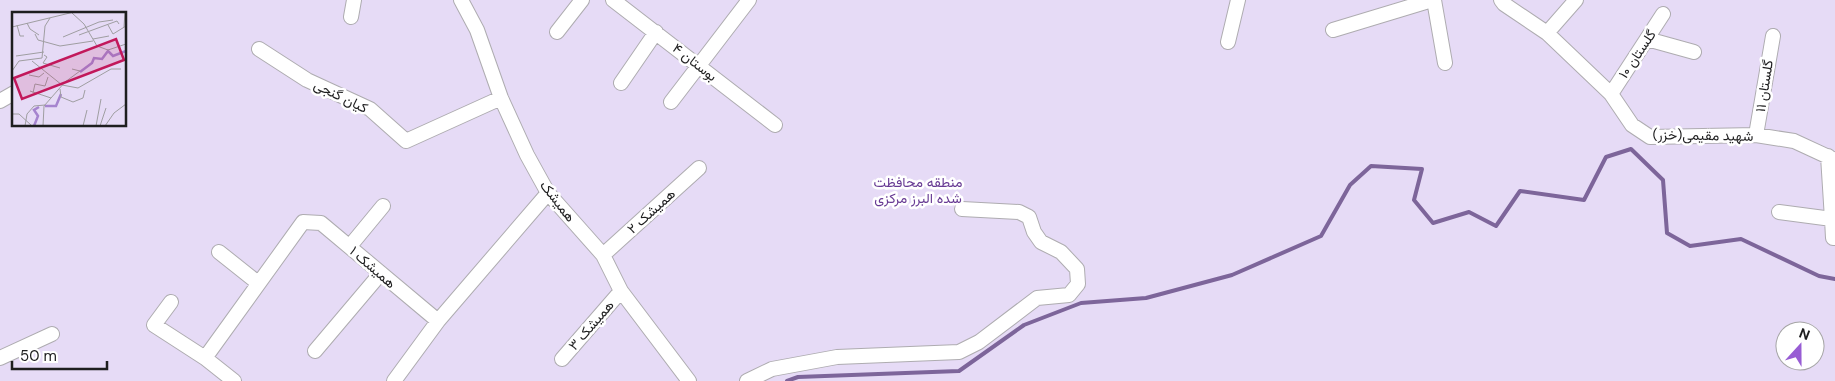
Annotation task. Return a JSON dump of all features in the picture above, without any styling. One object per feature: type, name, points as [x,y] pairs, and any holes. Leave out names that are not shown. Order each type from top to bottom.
[{"type":"street","points":[[351,17],[354,0]]},
{"type":"street","name":"همیشک","points":[[461,0],[477,30],[501,98],[527,155],[548,192],[604,255],[621,291],[688,381]]},
{"type":"street","points":[[557,32],[582,0]]},
{"type":"street","name":"بوستان ۴","points":[[613,0],[775,125]]},
{"type":"street","points":[[671,102],[749,0]]},
{"type":"street","points":[[1228,42],[1238,0]]},
{"type":"street","points":[[1333,30],[1433,0],[1445,63]]},
{"type":"street","name":"شهید مقیمی(‌خزر)","points":[[1501,0],[1504,4],[1547,32],[1610,94],[1632,125],[1650,137],[1756,135],[1794,141],[1831,158]]},
{"type":"street","points":[[1547,32],[1576,0]]},
{"type":"street","name":"گلستان ۱۰","points":[[1610,94],[1664,14]]},
{"type":"street","points":[[621,83],[656,32]]},
{"type":"street","name":"گلستان ۱۱","points":[[1756,135],[1772,36]]},
{"type":"street","points":[[1647,39],[1694,52]]},
{"type":"street","name":"کیان گنجی","points":[[259,49],[307,80],[370,109],[406,141],[501,98]]},
{"type":"street","points":[[0,101],[12,94]]},
{"type":"street","points":[[1831,158],[1832,218],[1833,238],[1835,238]]},
{"type":"street","name":"همیشک ۲","points":[[604,255],[698,168]]},
{"type":"street","points":[[394,381],[438,321],[548,192]]},
{"type":"street","points":[[350,246],[383,206]]},
{"type":"street","points":[[747,381],[772,369],[837,357],[959,352],[979,342],[1037,298],[1069,295],[1078,284],[1077,269],[1061,252],[1042,242],[1034,232],[1029,218],[1020,212],[962,209]]},
{"type":"street","points":[[1779,212],[1832,218]]},
{"type":"street","name":"همیشک ۱","points":[[205,358],[303,222],[321,223],[438,321]]},
{"type":"street","points":[[219,252],[258,283]]},
{"type":"street","points":[[315,351],[381,273]]},
{"type":"street","name":"همیشک ۳","points":[[562,359],[621,291]]},
{"type":"street","points":[[170,302],[154,325],[205,358],[234,381]]},
{"type":"street","points":[[0,358],[52,334]]},
{"type":"green space","name":"منطقه محافظت شده البرز مرکزی","points":[[0,0],[1835,0],[1835,381],[0,381]]},
{"type":"waterway","points":[[787,381],[798,377],[959,371],[1024,325],[1081,303],[1146,298],[1232,275],[1321,236],[1350,185],[1371,166],[1422,169],[1414,200],[1433,223],[1469,212],[1496,226],[1520,191],[1584,200],[1606,157],[1631,149],[1663,180],[1667,233],[1690,246],[1741,239],[1819,276],[1835,279]]}]
